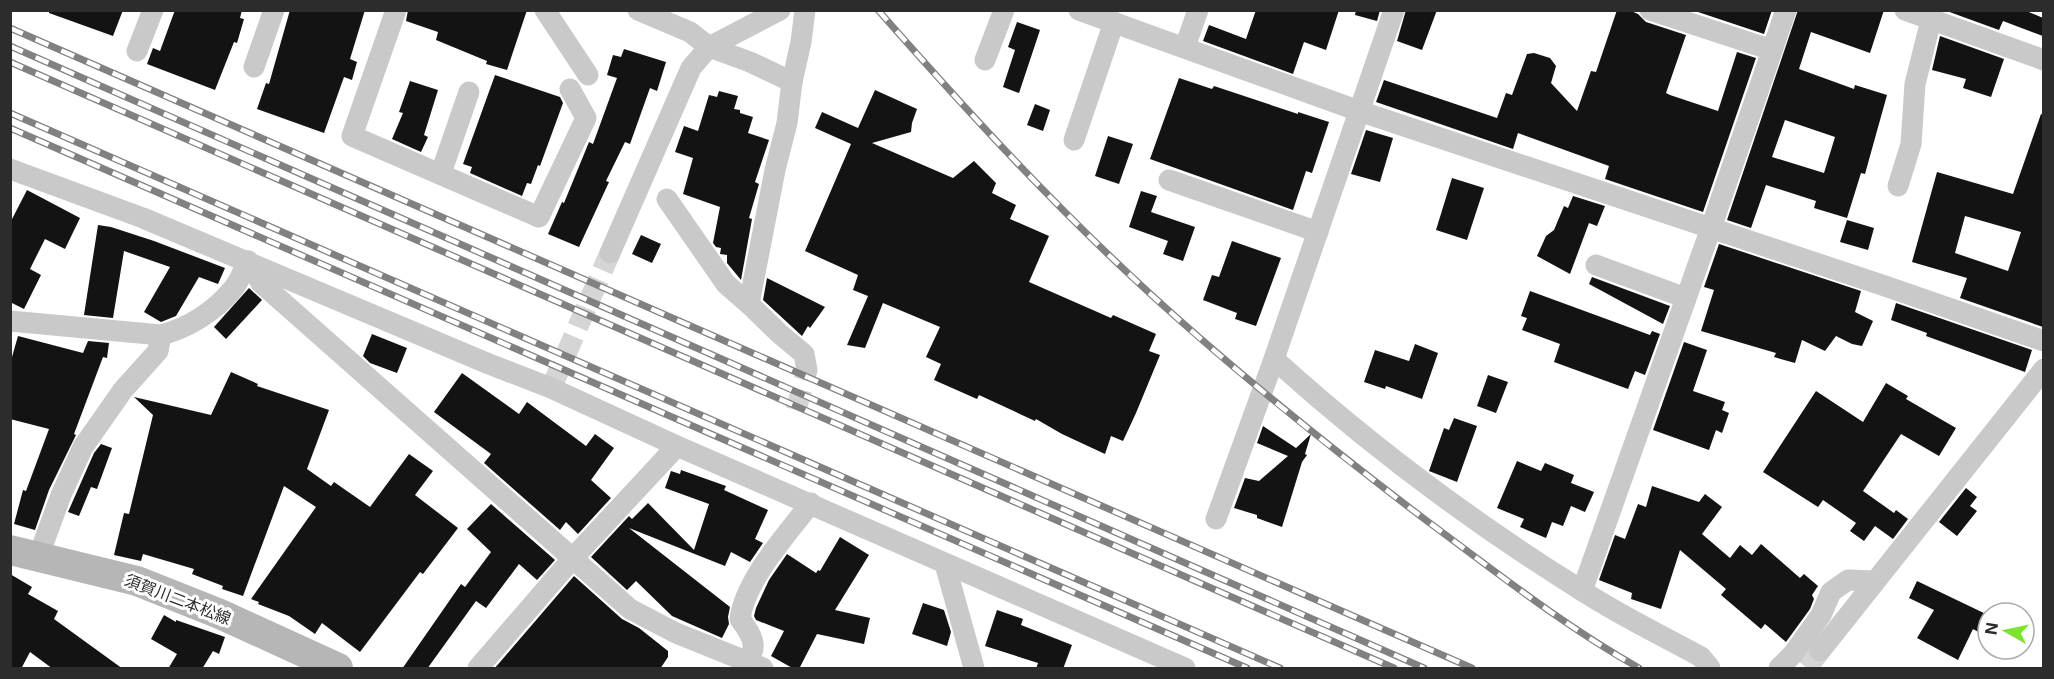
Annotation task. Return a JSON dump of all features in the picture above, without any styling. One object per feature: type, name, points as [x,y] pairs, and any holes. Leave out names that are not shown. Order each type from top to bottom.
[{"type":"main road","name":"須賀川二本松線","points":[[25,553],[137,581],[220,614],[338,669]]},
{"type":"street","points":[[137,51],[153,10]]},
{"type":"street","points":[[254,68],[274,10]]},
{"type":"street","points":[[396,10],[352,136],[538,217],[586,118],[570,89]]},
{"type":"street","points":[[545,10],[588,75]]},
{"type":"street","points":[[638,10],[690,32],[709,46],[792,82]]},
{"type":"street","points":[[610,253],[691,68],[709,46],[780,10]]},
{"type":"street","points":[[749,304],[775,170],[787,123],[805,10]]},
{"type":"street","points":[[985,60],[1004,10]]},
{"type":"street","points":[[1079,10],[1359,111],[2043,341]]},
{"type":"street","points":[[1185,47],[1198,10]]},
{"type":"street","points":[[1216,519],[1274,359],[1394,10]]},
{"type":"street","points":[[1650,10],[1675,15],[1772,50]]},
{"type":"street","points":[[1582,591],[1786,10]]},
{"type":"street","points":[[1905,10],[2043,60]]},
{"type":"street","points":[[1898,186],[1911,144],[1915,84],[1931,20]]},
{"type":"street","points":[[1074,140],[1114,22]]},
{"type":"street","points":[[441,173],[469,92]]},
{"type":"street","points":[[10,170],[142,218],[489,364],[552,386],[677,446],[811,503],[1175,667]]},
{"type":"street","points":[[1168,180],[1318,232]]},
{"type":"street","points":[[667,199],[726,284],[804,354],[807,370]]},
{"type":"street","points":[[10,321],[161,335],[181,330],[201,318],[233,290],[248,261]]},
{"type":"street","points":[[248,261],[261,283],[630,609],[751,667],[755,647],[751,633],[740,619],[742,605],[767,560],[811,503]]},
{"type":"street","points":[[1596,265],[1686,298]]},
{"type":"street","points":[[25,553],[61,495],[83,447],[123,390],[158,351],[161,335]]},
{"type":"street","points":[[1274,359],[1329,409],[1419,480],[1582,591],[1701,657],[1710,669]]},
{"type":"street","points":[[1820,651],[2043,369]]},
{"type":"street","points":[[478,669],[572,559],[677,446]]},
{"type":"street","points":[[945,564],[974,669]]},
{"type":"street","points":[[1779,669],[1794,654],[1821,615],[1831,592],[1848,580],[1874,580]]},
{"type":"building","points":[[49,10],[123,10],[113,36],[49,13]]},
{"type":"building","points":[[175,10],[242,10],[240,18],[244,19],[237,43],[234,42],[215,90],[147,64],[153,48],[160,51]]},
{"type":"building","points":[[290,10],[365,10],[350,59],[357,62],[352,80],[344,77],[324,133],[257,109],[266,83],[269,84]]},
{"type":"building","points":[[408,10],[527,10],[507,70],[486,64],[487,61],[436,40],[438,32],[406,21]]},
{"type":"building","points":[[1256,10],[1339,10],[1326,50],[1304,42],[1293,74],[1203,41],[1209,25],[1246,39]]},
{"type":"building","points":[[1356,10],[1380,10],[1377,21],[1355,15]]},
{"type":"building","points":[[1406,10],[1437,10],[1422,50],[1397,41]]},
{"type":"building","points":[[1617,10],[1629,10],[1638,14],[1646,22],[1686,35],[1666,93],[1670,95],[1718,111],[1737,52],[1756,58],[1703,212],[1605,179],[1609,166],[1518,133],[1513,149],[1376,102],[1384,80],[1497,118],[1506,93],[1512,95],[1527,54],[1534,53],[1550,58],[1556,66],[1551,83],[1577,111],[1591,71],[1596,72]]},
{"type":"building","points":[[1692,10],[1772,10],[1764,34]]},
{"type":"building","points":[[1798,10],[1884,10],[1870,53],[1811,32],[1799,69],[1854,89],[1855,85],[1887,95],[1865,174],[1861,173],[1847,218],[1814,208],[1816,201],[1766,185],[1751,228],[1727,220]],"holes":[[[1785,120],[1835,137],[1824,173],[1772,157]]]},
{"type":"building","points":[[1944,10],[2024,10],[2043,18],[2043,36],[2003,21],[1999,30]]},
{"type":"building","points":[[1017,22],[1040,30],[1019,93],[1003,87],[1015,50],[1008,47]]},
{"type":"building","points":[[1940,36],[2004,59],[1991,97],[1963,88],[1966,79],[1932,70]]},
{"type":"building","points":[[624,49],[666,62],[657,91],[650,88],[630,144],[625,142],[579,247],[548,234],[562,202],[564,203],[589,142],[593,144],[617,78],[607,75],[613,55],[621,57]]},
{"type":"building","points":[[495,75],[560,97],[563,103],[540,166],[538,165],[531,184],[527,183],[522,196],[470,173],[472,167],[463,164]]},
{"type":"building","points":[[1179,78],[1212,89],[1214,86],[1329,122],[1312,173],[1306,171],[1293,210],[1150,159]]},
{"type":"building","points":[[410,81],[438,90],[424,135],[428,137],[421,152],[392,139],[403,113],[399,112]]},
{"type":"building","points":[[875,90],[917,109],[911,132],[872,143],[953,178],[974,161],[996,183],[992,193],[1016,205],[1010,219],[1049,236],[1029,282],[1111,318],[1113,315],[1156,334],[1149,351],[1160,355],[1136,413],[1123,441],[1111,436],[1105,454],[1036,419],[1035,421],[979,395],[977,399],[934,380],[941,364],[926,357],[940,327],[883,303],[865,348],[847,345],[868,296],[853,290],[858,275],[805,251],[851,144],[815,128],[822,112],[858,128]]},
{"type":"building","points":[[719,91],[738,96],[734,109],[753,117],[748,133],[769,140],[755,182],[759,184],[749,218],[752,219],[741,280],[727,263],[727,255],[720,254],[721,248],[716,247],[713,243],[720,207],[683,194],[693,158],[675,152],[684,126],[698,131],[709,95],[717,97]]},
{"type":"building","points":[[1035,104],[1050,110],[1043,131],[1027,125]]},
{"type":"building","points":[[2041,114],[2043,115],[2043,327],[1960,298],[1967,278],[1912,262],[1937,172],[2013,194]],"holes":[[[1965,216],[2021,232],[2008,271],[1955,253]]]},
{"type":"building","points":[[1366,130],[1393,138],[1380,182],[1351,174]]},
{"type":"building","points":[[1108,136],[1133,144],[1119,184],[1095,176]]},
{"type":"building","points":[[1452,178],[1484,188],[1467,240],[1436,230]]},
{"type":"building","points":[[27,190],[80,218],[65,249],[45,239],[30,269],[41,275],[24,309],[10,302],[10,223]]},
{"type":"building","points":[[1141,191],[1157,196],[1151,212],[1195,227],[1183,261],[1163,254],[1168,241],[1129,227]]},
{"type":"building","points":[[1573,196],[1605,206],[1597,226],[1589,223],[1570,274],[1537,256],[1546,236],[1554,230],[1564,206],[1568,208]]},
{"type":"building","points":[[1847,220],[1874,228],[1868,250],[1840,242]]},
{"type":"building","points":[[98,225],[154,241],[225,268],[218,284],[199,277],[176,316],[161,322],[144,312],[170,267],[124,251],[113,318],[84,315]]},
{"type":"building","points":[[641,235],[661,244],[652,263],[632,254]]},
{"type":"building","points":[[1232,241],[1281,258],[1256,326],[1235,319],[1237,313],[1203,300],[1212,275],[1219,277]]},
{"type":"building","points":[[1719,244],[1861,291],[1855,312],[1873,321],[1862,346],[1836,336],[1825,351],[1802,340],[1795,363],[1774,357],[1776,353],[1701,331],[1714,290],[1704,287]]},
{"type":"building","points":[[1592,277],[1670,306],[1663,324],[1589,284]]},
{"type":"building","points":[[767,278],[825,307],[802,336],[763,300]]},
{"type":"building","points":[[249,288],[262,300],[226,339],[214,327]]},
{"type":"building","points":[[1530,291],[1650,335],[1652,331],[1660,334],[1645,375],[1635,371],[1628,389],[1554,362],[1560,344],[1522,330],[1527,318],[1521,316]]},
{"type":"building","points":[[1896,303],[2032,350],[2025,372],[1926,336],[1927,333],[1891,320]]},
{"type":"building","points":[[372,334],[407,348],[397,373],[370,363],[363,356]]},
{"type":"building","points":[[18,336],[83,353],[88,341],[109,343],[107,358],[103,357],[74,434],[76,435],[49,490],[35,530],[14,524],[23,490],[26,491],[49,429],[10,419],[10,364]]},
{"type":"building","points":[[1684,342],[1707,350],[1693,391],[1725,402],[1722,410],[1729,413],[1722,433],[1716,430],[1709,450],[1653,430]]},
{"type":"building","points":[[1415,344],[1438,353],[1422,399],[1386,386],[1385,389],[1364,382],[1375,350],[1409,361]]},
{"type":"building","points":[[231,372],[258,384],[257,386],[329,410],[307,469],[331,486],[334,482],[370,507],[409,454],[433,471],[415,495],[458,528],[423,574],[420,572],[360,652],[322,623],[315,634],[289,616],[251,599],[316,507],[284,486],[243,596],[222,589],[223,586],[192,574],[194,569],[143,554],[141,561],[114,555],[124,513],[129,514],[153,415],[134,397],[211,415]]},
{"type":"building","points":[[462,373],[519,414],[527,402],[586,446],[595,434],[614,448],[591,480],[611,498],[578,534],[566,522],[560,530],[484,463],[491,454],[434,412]]},
{"type":"building","points":[[1488,375],[1508,382],[1496,413],[1477,406]]},
{"type":"building","points":[[1886,383],[1908,396],[1906,399],[1956,428],[1939,456],[1901,434],[1863,491],[1894,513],[1896,510],[1908,519],[1893,539],[1875,526],[1864,541],[1850,531],[1856,523],[1823,500],[1818,507],[1763,472],[1816,391],[1863,422]]},
{"type":"building","points":[[1454,418],[1477,426],[1457,482],[1429,471],[1444,428],[1449,430]]},
{"type":"building","points":[[1263,426],[1296,448],[1311,434],[1305,454],[1307,455],[1302,462],[1282,527],[1257,518],[1257,515],[1234,508],[1245,478],[1259,481],[1288,456],[1257,443]]},
{"type":"building","points":[[101,444],[112,448],[97,489],[91,487],[79,516],[68,512],[94,453]]},
{"type":"building","points":[[1517,461],[1541,471],[1545,463],[1574,475],[1571,483],[1594,492],[1585,512],[1571,506],[1563,526],[1552,522],[1546,538],[1520,527],[1524,519],[1497,508]]},
{"type":"building","points":[[681,470],[726,486],[724,490],[768,510],[755,539],[763,543],[750,562],[731,552],[725,566],[629,528],[730,607],[729,624],[722,638],[672,616],[636,581],[627,590],[591,557],[629,516],[632,519],[648,503],[694,550],[709,504],[665,488],[671,471],[680,474]]},
{"type":"building","points":[[1652,486],[1699,502],[1705,494],[1722,507],[1702,534],[1730,558],[1740,545],[1752,555],[1761,544],[1800,578],[1804,574],[1818,586],[1812,595],[1814,599],[1810,609],[1786,642],[1765,624],[1761,629],[1721,595],[1726,589],[1680,550],[1661,609],[1631,599],[1632,593],[1599,580],[1615,535],[1625,539],[1638,504],[1646,507]]},
{"type":"building","points":[[1966,488],[1977,497],[1970,506],[1977,511],[1957,536],[1939,522]]},
{"type":"building","points":[[491,504],[555,560],[537,580],[519,564],[486,608],[476,601],[427,669],[402,669],[461,584],[465,587],[491,552],[467,529]]},
{"type":"building","points":[[840,537],[869,555],[835,610],[870,618],[864,644],[817,634],[799,669],[794,669],[771,656],[784,631],[756,620],[754,616],[756,608],[769,580],[787,554],[816,573],[820,571]]},
{"type":"building","points":[[10,574],[32,587],[28,594],[58,611],[54,619],[123,669],[53,669],[30,652],[21,669],[10,669]]},
{"type":"building","points":[[574,576],[622,619],[639,628],[668,651],[668,657],[660,669],[494,669]]},
{"type":"building","points":[[1917,581],[1976,609],[1976,631],[1973,629],[1958,660],[1917,638],[1934,610],[1909,598]]},
{"type":"building","points":[[923,603],[944,610],[951,632],[947,646],[912,634]]},
{"type":"building","points":[[997,610],[1023,619],[1021,625],[1072,645],[1063,669],[1036,669],[1038,663],[985,646]]},
{"type":"building","points":[[164,615],[176,622],[176,620],[225,637],[219,654],[213,651],[202,669],[168,669],[177,654],[151,639]]},
{"type":"tunnel","points":[[553,384],[610,253]]},
{"type":"tunnel","points":[[796,410],[807,370]]},
{"type":"tunnel","points":[[1807,668],[1820,651]]},
{"type":"railway","points":[[878,10],[1064,212],[1202,340],[1313,432],[1427,521],[1557,616],[1639,668]]},
{"type":"railway","points":[[10,28],[1472,668]]},
{"type":"railway","points":[[10,46],[1424,668]]},
{"type":"railway","points":[[10,62],[1394,668]]},
{"type":"railway","points":[[10,113],[1280,668]]},
{"type":"railway","points":[[10,128],[1247,668]]}]
